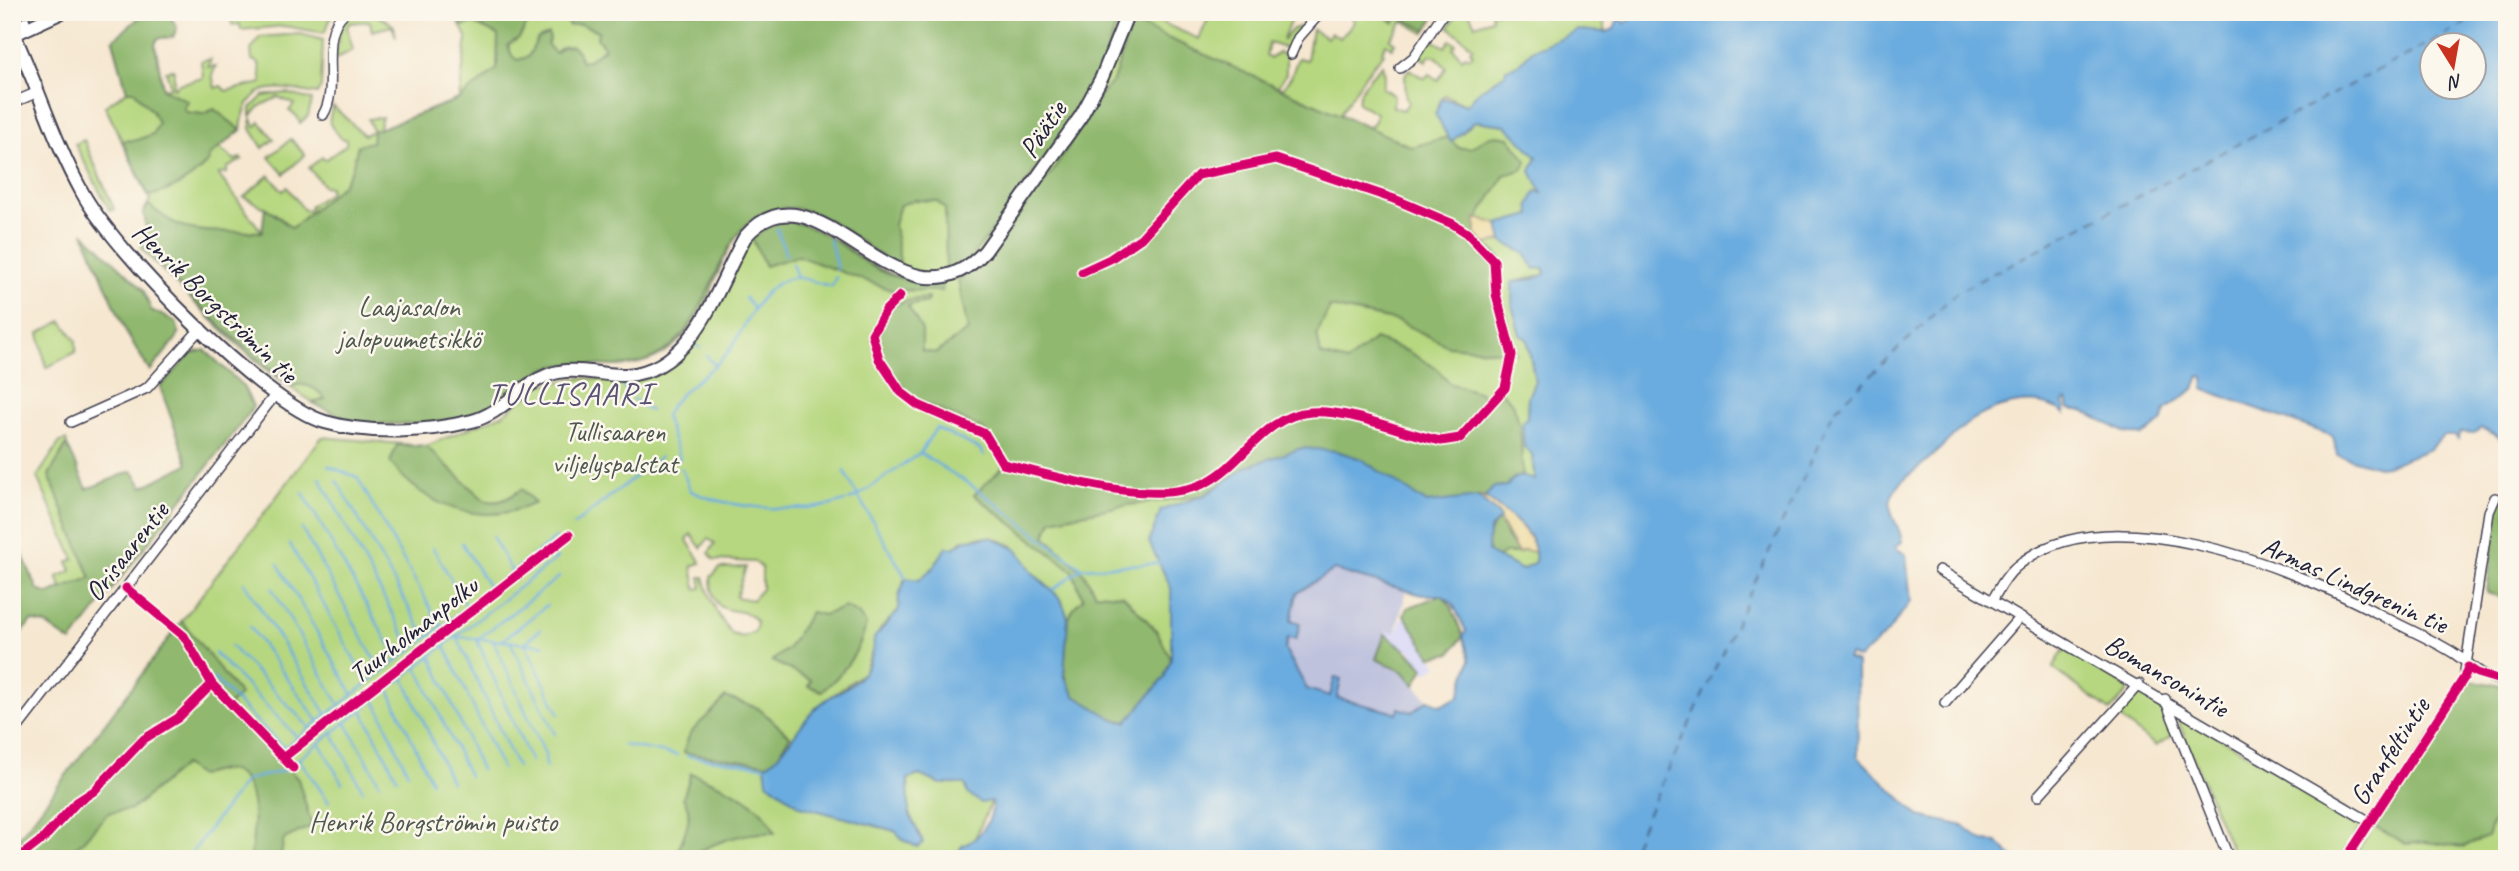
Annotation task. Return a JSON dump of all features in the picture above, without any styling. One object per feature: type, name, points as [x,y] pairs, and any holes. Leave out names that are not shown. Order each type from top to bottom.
[{"type":"street","points":[[16,35],[24,21],[22,12]]},
{"type":"street","points":[[16,35],[62,12]]},
{"type":"street","points":[[323,115],[329,98],[332,39],[337,23],[345,12]]},
{"type":"street","name":"Päätie","points":[[975,261],[1081,116],[1102,78],[1128,12]]},
{"type":"street","points":[[1291,54],[1297,38],[1321,12]]},
{"type":"street","points":[[1400,68],[1414,57],[1444,12]]},
{"type":"street","name":"Henrik Borgströmin tie","points":[[16,35],[70,168],[93,212],[133,260],[201,328],[275,395],[311,417],[346,427],[428,427],[471,422],[495,413],[531,384],[551,373],[572,371],[627,374],[650,369],[672,356],[694,332],[745,237],[752,228],[773,216],[797,214],[816,219],[881,262],[906,272],[947,276],[968,268],[975,261]]},
{"type":"street","points":[[12,103],[38,92]]},
{"type":"street","points":[[71,422],[147,388],[201,328]]},
{"type":"street","name":"Orisaarentie","points":[[12,735],[275,395]]},
{"type":"street","name":"Granfeltintie","points":[[2346,859],[2464,678],[2468,667],[2489,512],[2495,498]]},
{"type":"street","name":"Armas Lindgrenin tie","points":[[1992,601],[2015,567],[2037,553],[2057,545],[2123,536],[2177,539],[2215,547],[2316,584],[2456,655],[2468,667],[2500,681]]},
{"type":"street","name":"Bomansonintie","points":[[1939,570],[2165,699],[2370,822]]},
{"type":"street","points":[[1945,703],[2019,618]]},
{"type":"street","points":[[2038,796],[2139,684]]},
{"type":"street","points":[[2165,699],[2229,859]]},
{"type":"shaded area","points":[[1332,570],[1407,590],[1395,633],[1386,631],[1376,659],[1404,672],[1428,700],[1412,712],[1399,708],[1397,713],[1336,698],[1340,679],[1334,678],[1330,696],[1307,689],[1285,649],[1287,638],[1296,639],[1300,624],[1291,621],[1297,593]]},
{"type":"shaded area","points":[[1404,615],[1438,665],[1427,673],[1410,650],[1398,646],[1385,634],[1386,631],[1396,632]]},
{"type":"green space","name":"Henrik Borgströmin puisto","points":[[146,12],[167,12],[177,27],[173,37],[158,38],[155,44],[163,89],[171,87],[166,71],[174,69],[174,88],[179,84],[203,78],[201,61],[211,59],[208,67],[216,66],[212,75],[215,88],[221,86],[226,91],[262,83],[259,63],[252,60],[251,50],[260,37],[300,34],[323,40],[321,87],[317,94],[276,88],[256,94],[244,113],[241,130],[219,148],[235,160],[242,160],[227,168],[227,173],[218,174],[272,245],[291,228],[275,213],[244,197],[269,175],[283,191],[287,187],[304,210],[310,210],[310,206],[329,193],[330,187],[324,186],[309,168],[322,157],[325,160],[346,145],[346,139],[342,139],[330,124],[333,106],[364,135],[373,131],[368,119],[382,117],[378,130],[459,99],[467,38],[453,12],[757,12],[755,27],[791,12],[1121,12],[1120,16],[1132,21],[1136,12],[1145,12],[1144,15],[1199,39],[1208,19],[1212,19],[1216,12],[1294,12],[1282,41],[1293,29],[1301,27],[1288,49],[1269,43],[1266,55],[1270,59],[1279,52],[1286,57],[1286,74],[1278,86],[1282,89],[1291,77],[1298,58],[1307,60],[1312,29],[1327,38],[1331,33],[1340,38],[1355,21],[1346,12],[1358,12],[1362,16],[1366,12],[1413,12],[1429,26],[1424,33],[1403,21],[1390,39],[1395,43],[1392,48],[1386,44],[1382,51],[1384,53],[1365,75],[1340,114],[1369,128],[1375,121],[1376,113],[1358,103],[1359,97],[1366,82],[1382,65],[1385,75],[1382,88],[1394,95],[1393,107],[1403,110],[1409,102],[1406,100],[1405,75],[1409,69],[1424,79],[1429,74],[1438,80],[1446,68],[1437,57],[1430,55],[1426,61],[1419,56],[1437,29],[1433,40],[1445,47],[1450,40],[1456,44],[1453,48],[1462,58],[1465,55],[1469,58],[1473,54],[1470,50],[1473,47],[1449,27],[1456,16],[1451,12],[1469,12],[1475,25],[1492,19],[1491,12],[1601,12],[1606,31],[1532,50],[1518,65],[1479,91],[1467,105],[1444,95],[1437,113],[1447,137],[1461,134],[1475,121],[1511,126],[1537,157],[1531,171],[1542,193],[1531,215],[1498,224],[1502,241],[1526,254],[1535,269],[1544,268],[1545,275],[1512,282],[1512,305],[1520,335],[1527,339],[1535,381],[1528,397],[1527,417],[1535,480],[1515,486],[1537,553],[1535,562],[1522,570],[1495,557],[1427,503],[1184,665],[1068,618],[1061,599],[1033,573],[1012,545],[991,537],[978,537],[963,540],[953,548],[946,547],[934,567],[919,580],[904,580],[898,611],[881,628],[864,672],[816,708],[776,759],[765,766],[800,806],[895,831],[903,840],[917,847],[922,840],[909,813],[908,779],[919,775],[942,784],[966,784],[967,791],[992,801],[973,842],[962,846],[955,859],[33,859],[168,639],[322,437],[426,446],[502,415],[540,385],[579,378],[632,381],[654,375],[679,358],[705,328],[748,242],[773,224],[840,242],[866,262],[898,277],[901,268],[831,221],[816,214],[786,208],[765,212],[748,222],[736,237],[701,312],[690,329],[672,347],[655,358],[622,365],[587,363],[548,368],[530,377],[493,409],[469,417],[390,423],[358,421],[299,394],[270,373],[214,322],[141,248],[147,237],[144,211],[150,200],[105,106],[127,91],[113,40]],"holes":[[[691,534],[701,548],[708,539],[715,543],[709,553],[714,560],[755,562],[762,568],[762,589],[752,600],[736,597],[746,567],[720,568],[711,577],[717,603],[723,608],[751,616],[757,623],[755,632],[742,637],[732,634],[715,607],[704,577],[700,577],[702,588],[696,589],[692,566],[701,563],[687,540]]]},
{"type":"green space","points":[[146,12],[167,12],[177,27],[173,37],[158,38],[155,44],[163,89],[188,101],[183,107],[186,112],[203,114],[214,109],[241,130],[208,157],[209,161],[196,174],[166,191],[149,196],[122,141],[137,140],[153,134],[158,123],[152,111],[134,91],[127,91],[113,40]]},
{"type":"green space","points":[[262,12],[334,12],[324,33],[284,26],[241,30],[240,24],[232,25],[231,18],[257,14],[261,17]]},
{"type":"green space","points":[[351,12],[379,16],[394,26],[396,37],[392,26],[372,31],[370,21],[350,23],[347,27],[353,50],[335,59],[340,28]]},
{"type":"green space","name":"Laajasalon jalopuumetsikkö","points":[[453,12],[1111,12],[1120,16],[1098,75],[1071,121],[987,238],[965,263],[946,271],[945,209],[937,201],[915,200],[900,205],[894,225],[901,268],[831,221],[801,209],[785,208],[762,214],[745,227],[731,245],[697,313],[683,334],[666,350],[649,359],[620,366],[578,364],[548,368],[530,377],[493,409],[471,417],[407,424],[349,419],[313,403],[325,399],[314,389],[305,385],[291,387],[214,320],[141,248],[147,237],[144,211],[149,205],[163,216],[189,229],[262,232],[265,207],[292,228],[343,184],[352,169],[358,145],[372,142],[373,131],[459,99],[497,69],[498,35],[473,23],[463,26]],"holes":[[[555,13],[564,16],[569,26],[580,24],[598,31],[597,38],[605,48],[588,60],[581,61],[578,51],[572,46],[562,47],[555,53],[547,44],[550,38],[548,34],[538,38],[528,57],[517,60],[512,56],[508,45],[519,38],[532,16],[546,18]]]},
{"type":"green space","points":[[1380,12],[1438,12],[1426,30],[1400,17],[1394,23]]},
{"type":"green space","points":[[1132,22],[1412,147],[1447,137],[1459,148],[1471,148],[1488,137],[1497,135],[1509,137],[1527,161],[1522,170],[1504,175],[1482,211],[1476,235],[1500,257],[1500,295],[1516,353],[1448,346],[1398,321],[1330,307],[1317,334],[1321,355],[1347,362],[1375,339],[1407,351],[1436,368],[1449,383],[1481,393],[1485,401],[1499,391],[1507,397],[1517,416],[1523,475],[1513,478],[1507,486],[1494,487],[1485,497],[1427,503],[1395,483],[1302,448],[1248,466],[1205,495],[1121,506],[1052,520],[1045,536],[1084,573],[1095,593],[1123,595],[1157,631],[1171,659],[1164,678],[1127,722],[1091,708],[1074,695],[1069,686],[1063,660],[1065,630],[1075,606],[1083,599],[1072,570],[974,495],[1002,468],[1004,460],[984,430],[912,397],[905,391],[892,377],[883,361],[875,334],[889,310],[901,302],[928,298],[927,302],[908,306],[922,330],[922,351],[936,353],[968,330],[958,281],[985,258],[1053,171],[1102,92],[1113,81]]},
{"type":"green space","points":[[286,93],[312,100],[308,116],[300,123],[297,116],[289,111],[294,104],[278,97],[260,106],[251,116],[251,108],[263,96]]},
{"type":"green space","points":[[251,116],[255,127],[260,122],[274,139],[263,148],[251,129]]},
{"type":"green space","points":[[291,139],[305,155],[284,174],[269,157]]},
{"type":"green space","points":[[84,140],[114,209],[110,211],[75,144]]},
{"type":"green space","points":[[785,221],[799,223],[823,233],[877,269],[908,280],[941,283],[942,291],[891,290],[798,256],[765,266],[752,238],[773,224]]},
{"type":"green space","points":[[83,232],[143,289],[151,310],[176,322],[179,333],[176,339],[150,371],[127,334]]},
{"type":"green space","points":[[62,321],[76,341],[76,352],[46,368],[39,333]]},
{"type":"green space","points":[[205,350],[243,386],[253,406],[250,412],[71,642],[45,624],[31,621],[12,645],[12,531],[38,590],[48,594],[91,578],[49,475],[67,445],[87,489],[132,471],[143,487],[188,464],[160,387],[192,353]]},
{"type":"green space","points":[[66,440],[67,444],[49,475],[91,578],[62,589],[57,577],[71,571],[68,562],[74,559],[37,477],[60,442]]},
{"type":"green space","points":[[397,445],[426,446],[484,500],[499,501],[522,489],[535,503],[495,514],[475,513],[437,502],[404,478],[390,462]]},
{"type":"green space","points":[[2504,496],[2507,497],[2507,599],[2487,593],[2496,511]]},
{"type":"green space","points":[[1500,519],[1507,538],[1518,553],[1504,553],[1497,558],[1488,552],[1487,542],[1491,530]]},
{"type":"green space","points":[[1442,595],[1451,606],[1463,636],[1451,653],[1431,657],[1404,615],[1407,608]]},
{"type":"green space","points":[[846,607],[858,614],[866,624],[864,634],[850,661],[822,691],[808,686],[811,680],[772,661],[788,648],[811,612],[823,615]]},
{"type":"green space","points":[[182,621],[240,695],[229,705],[298,779],[312,826],[284,839],[280,859],[250,859],[253,807],[246,782],[238,774],[227,770],[199,776],[184,765],[132,809],[108,813],[80,844],[57,859],[12,859],[12,842],[18,839]]},
{"type":"green space","points":[[1385,634],[1424,668],[1415,685],[1404,672],[1376,659]]},
{"type":"green space","points":[[2064,649],[2126,685],[2128,692],[2110,711],[2053,668]]},
{"type":"green space","points":[[2469,680],[2507,687],[2507,859],[2352,859]]},
{"type":"green space","points":[[2469,680],[2507,687],[2507,798],[2501,805],[2501,816],[2492,823],[2487,837],[2462,847],[2426,842],[2406,844],[2373,826]]},
{"type":"green space","points":[[2143,694],[2164,712],[2173,735],[2156,746],[2117,716],[2133,696]]},
{"type":"green space","points":[[725,697],[758,708],[790,736],[776,759],[768,764],[684,753],[694,729]]},
{"type":"green space","points":[[2179,714],[2357,817],[2360,827],[2340,859],[2235,859],[2178,721]]},
{"type":"green space","points":[[691,773],[751,802],[769,821],[775,833],[728,839],[685,859],[677,854],[688,819],[687,805],[683,798]]},
{"type":"sand","points":[[1476,218],[1498,224],[1502,241],[1485,244],[1476,235]]},
{"type":"sand","points":[[1478,497],[1495,503],[1514,518],[1529,537],[1537,553],[1525,550],[1518,553],[1497,517]]},
{"type":"water","points":[[1639,12],[2507,12],[2507,451],[2499,437],[2481,428],[2474,433],[2461,432],[2458,439],[2455,436],[2443,436],[2430,449],[2378,467],[2337,455],[2333,436],[2203,389],[2204,377],[2199,376],[2194,389],[2165,410],[2163,421],[2142,436],[2126,433],[2083,411],[2069,409],[2067,400],[2064,401],[2065,414],[2044,404],[2020,403],[1985,413],[1963,427],[1903,480],[1890,502],[1902,542],[1895,547],[1906,555],[1911,601],[1887,633],[1858,659],[1849,655],[1847,659],[1857,663],[1858,757],[1919,816],[1964,826],[1983,841],[1997,842],[2015,859],[955,859],[962,846],[974,839],[984,828],[992,808],[992,801],[981,803],[968,794],[965,784],[941,784],[919,775],[908,779],[909,813],[923,843],[917,847],[903,840],[895,831],[800,806],[767,782],[765,766],[786,747],[821,704],[858,679],[866,669],[872,657],[874,638],[898,611],[899,595],[906,578],[919,580],[934,567],[946,547],[953,548],[968,539],[991,537],[1018,550],[1033,573],[1061,599],[1068,618],[1064,675],[1075,696],[1117,721],[1127,722],[1164,678],[1171,659],[1171,588],[1149,542],[1161,510],[1205,495],[1248,466],[1302,448],[1337,451],[1361,459],[1427,503],[1478,497],[1499,515],[1500,519],[1489,530],[1488,552],[1522,570],[1535,562],[1535,551],[1527,532],[1485,497],[1494,487],[1507,486],[1517,477],[1535,480],[1532,455],[1524,447],[1522,423],[1527,417],[1528,397],[1535,381],[1527,339],[1520,335],[1512,305],[1512,282],[1534,279],[1545,274],[1544,268],[1535,269],[1525,254],[1502,241],[1498,224],[1531,215],[1529,205],[1536,191],[1542,193],[1531,171],[1537,157],[1505,125],[1475,121],[1451,142],[1435,114],[1442,98],[1467,105],[1479,91],[1505,74],[1506,69],[1518,65],[1532,50],[1578,30],[1607,32],[1614,29],[1618,18],[1625,23]],"holes":[[[1334,570],[1422,595],[1442,595],[1453,604],[1466,631],[1463,636],[1470,660],[1459,697],[1441,705],[1428,700],[1412,712],[1399,708],[1397,713],[1337,698],[1341,679],[1335,677],[1330,696],[1307,689],[1285,649],[1288,638],[1296,639],[1300,624],[1291,621],[1297,593]]]},
{"type":"waterway","points":[[777,229],[786,255]]},
{"type":"waterway","points":[[830,239],[837,270]]},
{"type":"waterway","points":[[792,264],[797,277]]},
{"type":"waterway","points":[[680,459],[665,416],[670,406],[729,351],[759,301],[775,285],[791,278],[832,286],[836,277]]},
{"type":"waterway","points":[[745,298],[754,309]]},
{"type":"waterway","points":[[707,356],[715,366]]},
{"type":"waterway","points":[[623,385],[626,390]]},
{"type":"waterway","points":[[633,399],[650,411]]},
{"type":"waterway","points":[[844,471],[858,496],[920,453],[936,428],[980,449],[984,455]]},
{"type":"waterway","points":[[920,453],[971,485],[1082,568],[1159,563]]},
{"type":"waterway","points":[[574,525],[660,457]]},
{"type":"waterway","points":[[328,466],[357,477],[441,627]]},
{"type":"waterway","points":[[681,468],[691,491],[726,502],[789,509],[845,501]]},
{"type":"waterway","points":[[320,478],[412,650]]},
{"type":"waterway","points":[[337,481],[426,638]]},
{"type":"waterway","points":[[303,493],[398,660]]},
{"type":"waterway","points":[[849,500],[858,496],[906,578]]},
{"type":"waterway","points":[[302,529],[382,673]]},
{"type":"waterway","points":[[492,536],[512,572]]},
{"type":"waterway","points":[[213,678],[284,748],[556,538]]},
{"type":"waterway","points":[[462,543],[490,589]]},
{"type":"waterway","points":[[290,544],[368,684]]},
{"type":"waterway","points":[[433,548],[467,607]]},
{"type":"waterway","points":[[187,859],[246,780],[283,771],[557,558]]},
{"type":"waterway","points":[[278,564],[353,695]]},
{"type":"waterway","points":[[1053,590],[1082,568]]},
{"type":"waterway","points":[[478,639],[559,577]]},
{"type":"waterway","points":[[244,582],[327,715]]},
{"type":"waterway","points":[[272,588],[340,706]]},
{"type":"waterway","points":[[503,640],[547,605]]},
{"type":"waterway","points":[[250,627],[318,721]]},
{"type":"waterway","points":[[541,629],[525,643],[559,714]]},
{"type":"waterway","points":[[457,637],[517,767]]},
{"type":"waterway","points":[[460,637],[544,645]]},
{"type":"waterway","points":[[476,638],[531,762]]},
{"type":"waterway","points":[[493,640],[545,754],[546,767]]},
{"type":"waterway","points":[[510,641],[555,734]]},
{"type":"waterway","points":[[231,646],[310,728]]},
{"type":"waterway","points":[[445,646],[502,769]]},
{"type":"waterway","points":[[215,653],[298,738]]},
{"type":"waterway","points":[[432,658],[481,770]]},
{"type":"waterway","points":[[418,669],[469,776]]},
{"type":"waterway","points":[[404,678],[451,782]]},
{"type":"waterway","points":[[389,690],[431,781]]},
{"type":"waterway","points":[[375,700],[408,773]]},
{"type":"waterway","points":[[362,710],[397,778]]},
{"type":"waterway","points":[[346,723],[380,784]]},
{"type":"waterway","points":[[332,732],[363,791]]},
{"type":"waterway","points":[[320,744],[342,783]]},
{"type":"waterway","points":[[623,745],[677,755]]},
{"type":"waterway","points":[[687,756],[765,766]]},
{"type":"waterway","points":[[299,759],[329,802]]},
{"type":"ferry route","points":[[1627,859],[1834,411],[1956,293],[2488,12]]},
{"type":"tram line","points":[[12,22],[34,12]]},
{"type":"cycle path","points":[[900,296],[886,310],[872,334],[879,359],[901,392],[918,405],[985,434],[1003,464],[1106,488],[1161,492],[1186,489],[1207,482],[1220,474],[1267,430],[1295,415],[1311,412],[1342,414],[1441,441],[1460,438],[1505,388],[1512,355],[1496,294],[1494,261],[1467,233],[1453,224],[1394,199],[1276,159],[1198,175],[1141,238],[1110,259],[1082,272]]},
{"type":"cycle path","name":"Tuurholmanpolku","points":[[284,757],[569,535]]},
{"type":"cycle path","points":[[126,588],[184,636],[212,684],[293,768]]},
{"type":"cycle path","points":[[2346,859],[2464,678],[2468,667],[2477,673],[2507,682]]},
{"type":"cycle path","points":[[17,859],[43,839],[77,802],[94,791],[144,739],[178,718],[212,684]]},
{"type":"district","name":"TULLISAARI","points":[[570,393]]},
{"type":"park label","name":"Tullisaaren viljelyspalstat","points":[[615,447]]}]
